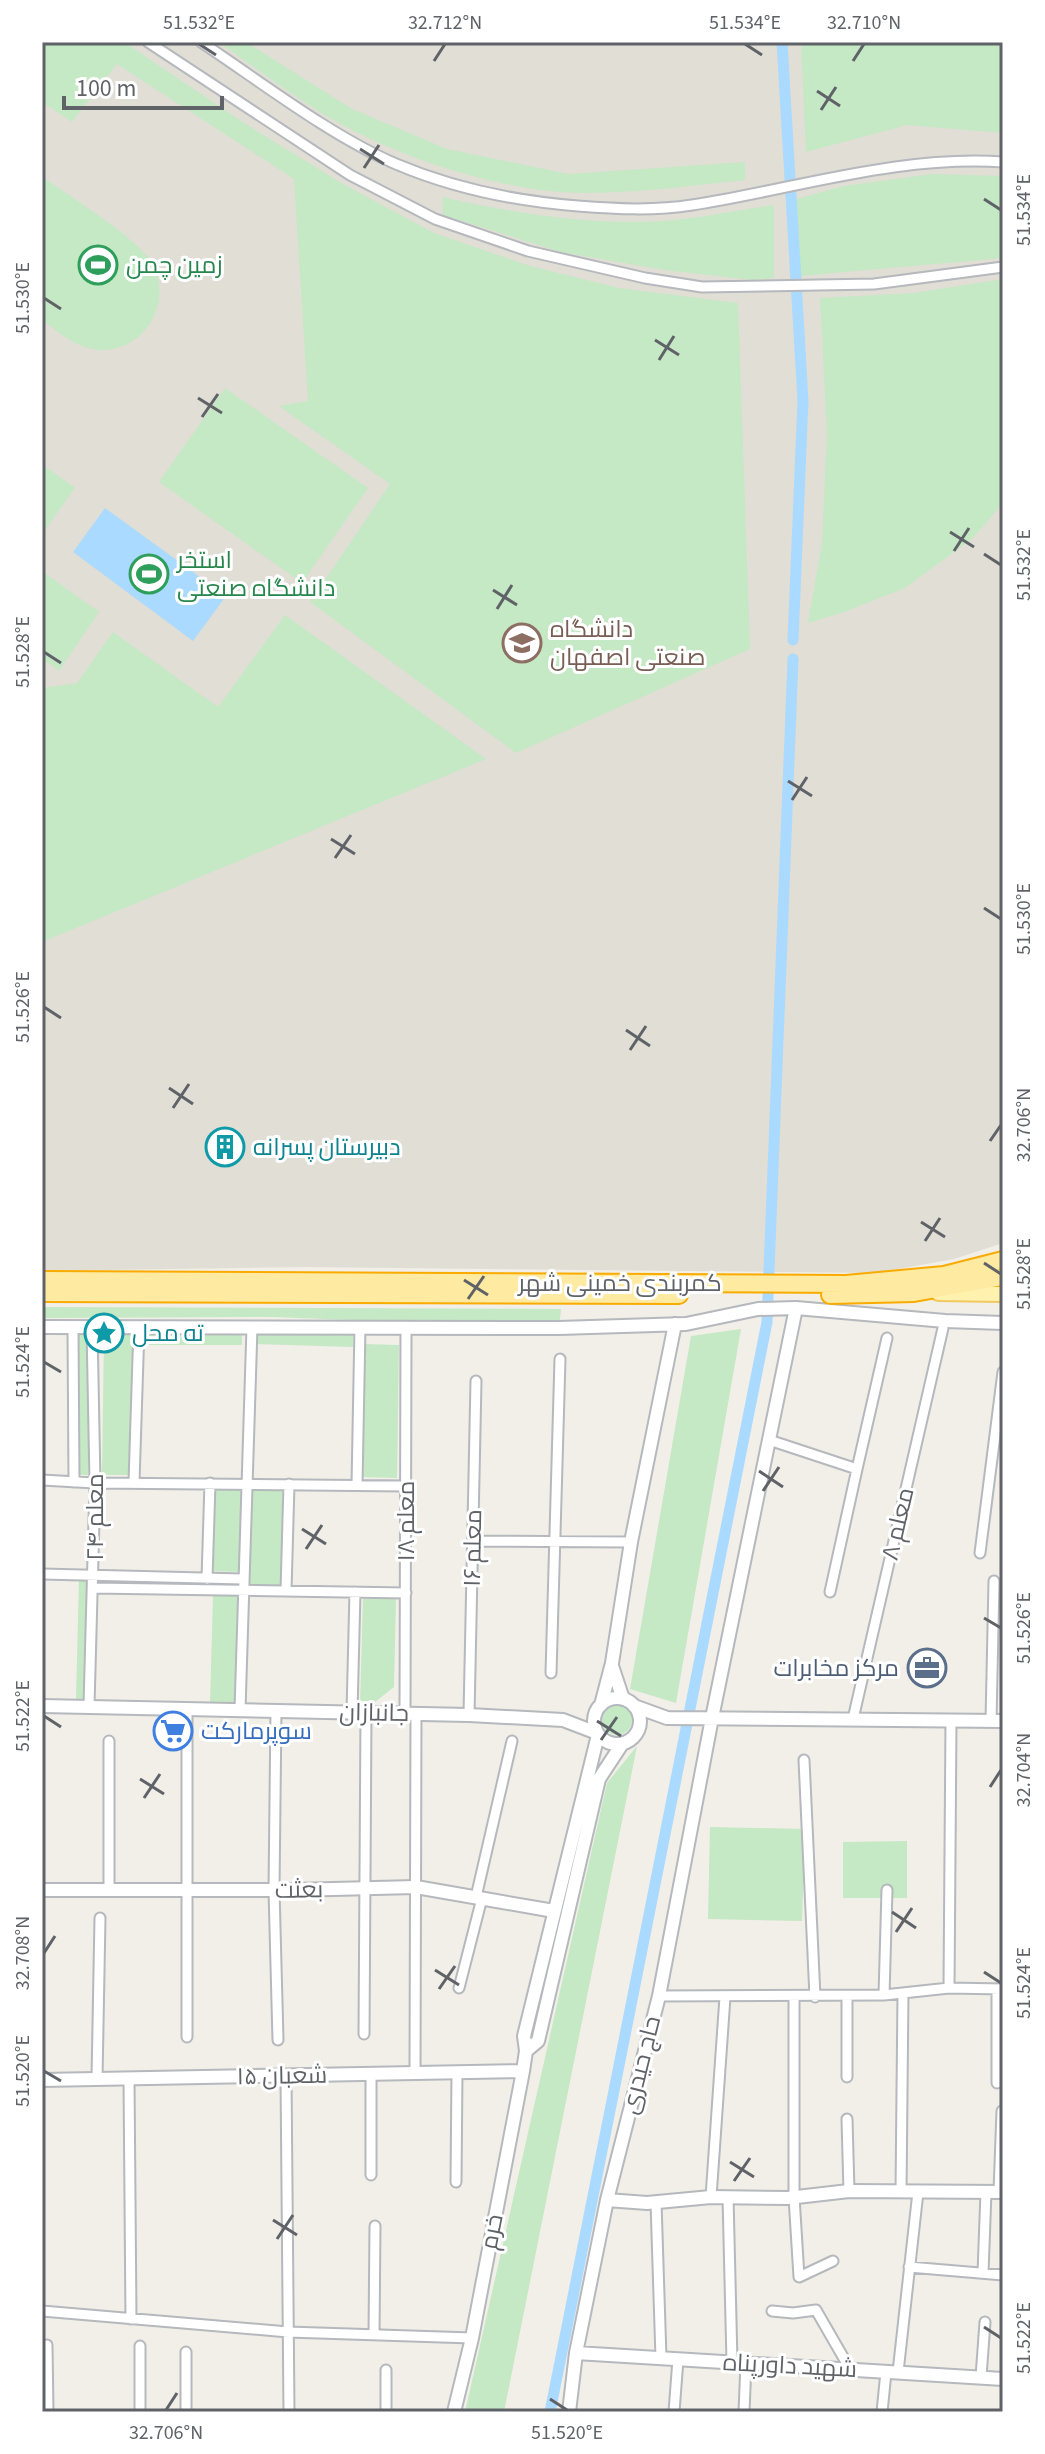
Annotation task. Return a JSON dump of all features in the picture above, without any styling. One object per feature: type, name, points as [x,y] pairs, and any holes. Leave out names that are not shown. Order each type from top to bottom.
[{"type":"highway","name":"کمربندی خمینی شهر","points":[[788,1299],[846,1284],[944,1275],[1003,1260]]},
{"type":"highway","name":"کمربندی خمینی شهر","points":[[42,1280],[699,1289],[788,1299],[914,1293],[1003,1277]]},
{"type":"highway","name":"کمربندی خمینی شهر","points":[[42,1293],[699,1289]]},
{"type":"main road","points":[[914,1293],[1003,1294]]},
{"type":"street","points":[[148,42],[236,103],[350,175],[435,219],[528,251],[645,278],[702,287],[874,284],[1003,267]]},
{"type":"street","points":[[201,42],[349,140],[394,163],[473,191],[530,202],[623,210],[689,206],[926,163],[1003,162]]},
{"type":"street","points":[[42,1327],[559,1328],[675,1324],[758,1309],[788,1299],[945,1321],[1003,1323]]},
{"type":"street","name":"حاج حیدری","points":[[569,2412],[576,2353],[607,2200],[659,1996],[769,1440],[788,1299]]},
{"type":"street","points":[[598,1734],[594,1719],[612,1663],[631,1542],[675,1324]]},
{"type":"street","points":[[134,1482],[139,1327]]},
{"type":"street","points":[[240,1710],[252,1327]]},
{"type":"street","points":[[357,1485],[360,1327]]},
{"type":"street","name":"معلم ۲۴","points":[[89,1706],[95,1483],[92,1328]]},
{"type":"street","name":"معلم ۱۸","points":[[406,1328],[406,1593],[416,1887],[415,2073]]},
{"type":"street","name":"معلم ۸","points":[[853,1719],[943,1328]]},
{"type":"street","points":[[73,1329],[74,1482]]},
{"type":"street","points":[[830,1592],[887,1338]]},
{"type":"street","points":[[551,1673],[560,1359]]},
{"type":"street","points":[[980,1553],[1003,1372]]},
{"type":"street","name":"معلم ۱۶","points":[[469,1715],[476,1381]]},
{"type":"street","points":[[769,1440],[857,1469]]},
{"type":"street","points":[[42,1480],[407,1486]]},
{"type":"street","points":[[207,1579],[210,1483]]},
{"type":"street","points":[[286,1591],[289,1484]]},
{"type":"street","points":[[473,1541],[631,1542]]},
{"type":"street","points":[[42,1574],[243,1579]]},
{"type":"street","points":[[563,1720],[600,1706],[607,1700],[628,1702],[667,1718],[997,1721],[994,1581]]},
{"type":"street","points":[[94,1588],[406,1593]]},
{"type":"street","points":[[352,1712],[355,1592]]},
{"type":"street","points":[[612,1663],[628,1702],[639,1715],[640,1723],[635,1736]]},
{"type":"street","name":"جانبازان","points":[[42,1706],[469,1715],[563,1720]]},
{"type":"street","points":[[187,1709],[187,2037]]},
{"type":"street","points":[[276,1711],[274,1890],[278,2040]]},
{"type":"street","points":[[364,2034],[366,1713]]},
{"type":"street","points":[[563,1720],[598,1734],[608,1743],[622,1744],[667,1718]]},
{"type":"street","points":[[949,1988],[951,1720]]},
{"type":"street","name":"خرم","points":[[526,2051],[538,2041],[593,1778],[598,1734]]},
{"type":"street","points":[[109,1741],[109,1890]]},
{"type":"street","points":[[459,1988],[512,1741]]},
{"type":"street","name":"خرم","points":[[454,2412],[472,2338],[523,2071],[526,2051],[524,2036],[554,1911],[593,1778],[622,1744]]},
{"type":"street","points":[[804,1760],[815,1997]]},
{"type":"street","name":"بعثت","points":[[42,1890],[416,1887],[554,1911]]},
{"type":"street","points":[[884,1995],[887,1890]]},
{"type":"street","points":[[97,2079],[100,1918]]},
{"type":"street","points":[[659,1996],[847,1997],[949,1988],[1000,1989],[997,2083]]},
{"type":"street","points":[[901,2192],[903,1993]]},
{"type":"street","points":[[711,2197],[725,1997]]},
{"type":"street","points":[[794,1997],[794,2197],[799,2277],[833,2261]]},
{"type":"street","points":[[847,1997],[847,2077]]},
{"type":"street","name":"۱۵ شعبان","points":[[42,2080],[523,2071]]},
{"type":"street","points":[[456,2182],[457,2072]]},
{"type":"street","points":[[371,2074],[371,2175]]},
{"type":"street","points":[[286,2076],[289,2412]]},
{"type":"street","points":[[129,2079],[131,2319]]},
{"type":"street","points":[[983,2273],[996,2192],[1002,2111]]},
{"type":"street","points":[[847,2119],[849,2191]]},
{"type":"street","points":[[607,2200],[656,2202],[711,2197],[794,2197],[849,2191],[996,2192]]},
{"type":"street","points":[[882,2412],[892,2372],[918,2192]]},
{"type":"street","points":[[728,2197],[732,2362]]},
{"type":"street","points":[[656,2202],[661,2358]]},
{"type":"street","points":[[374,2335],[375,2226]]},
{"type":"street","points":[[909,2267],[1003,2275]]},
{"type":"street","points":[[772,2311],[793,2313],[816,2310],[850,2369]]},
{"type":"street","points":[[42,2311],[288,2332],[472,2338]]},
{"type":"street","points":[[981,2377],[985,2322]]},
{"type":"street","points":[[47,2345],[48,2412]]},
{"type":"street","points":[[140,2346],[140,2412]]},
{"type":"street","points":[[186,2352],[186,2412]]},
{"type":"street","name":"شهید داورپناه","points":[[576,2353],[1003,2379]]},
{"type":"street","points":[[674,2412],[678,2359]]},
{"type":"street","points":[[744,2412],[746,2363]]},
{"type":"street","points":[[386,2370],[386,2412]]},
{"type":"shaded area","name":"دانشگاه صنعتی اصفهان","points":[[42,42],[1003,42],[1003,1243],[954,1259],[876,1273],[304,1267],[42,1271]]},
{"type":"green space","points":[[42,42],[124,42],[244,123],[343,184],[434,233],[530,266],[619,288],[738,303],[750,649],[516,753],[310,602],[390,484],[279,406],[308,401],[294,179],[117,64],[72,122],[42,102]]},
{"type":"green space","points":[[218,42],[246,42],[352,109],[447,149],[569,174],[745,162],[745,180],[582,193],[550,191],[482,179],[414,157],[351,129],[310,106]]},
{"type":"green space","points":[[801,42],[1003,42],[1003,133],[907,125],[806,152]]},
{"type":"green space","points":[[932,174],[1003,176],[1003,258],[800,276],[796,199],[844,186]]},
{"type":"green space","name":"زمین چمن","points":[[42,176],[118,230],[152,263],[160,293],[157,307],[151,321],[131,342],[117,348],[92,349],[69,340],[42,320]]},
{"type":"green space","points":[[442,197],[543,216],[619,222],[677,220],[774,205],[774,278],[753,280],[664,270],[561,252],[443,215]]},
{"type":"green space","points":[[1003,279],[1003,503],[973,538],[905,588],[808,623],[822,542],[827,434],[820,298],[914,293]]},
{"type":"green space","points":[[225,388],[368,488],[302,583],[159,482]]},
{"type":"green space","points":[[42,464],[75,488],[42,534]]},
{"type":"green space","points":[[42,571],[99,612],[59,671],[42,659]]},
{"type":"green space","points":[[285,615],[486,759],[42,942],[42,688],[77,683],[113,632],[218,707]]},
{"type":"green space","points":[[42,1307],[561,1309],[559,1328],[272,1317],[42,1318]]},
{"type":"green space","points":[[741,1329],[676,1703],[630,1689],[691,1336]]},
{"type":"green space","points":[[77,1332],[89,1332],[88,1475],[76,1475]]},
{"type":"green space","points":[[242,1332],[242,1345],[145,1345],[145,1333]]},
{"type":"green space","points":[[255,1332],[353,1335],[353,1347],[254,1344]]},
{"type":"green space","points":[[104,1333],[133,1333],[131,1475],[102,1475]]},
{"type":"green space","points":[[363,1344],[399,1345],[397,1478],[361,1477]]},
{"type":"green space","points":[[213,1487],[242,1488],[240,1572],[212,1571]]},
{"type":"green space","points":[[252,1489],[283,1490],[281,1586],[250,1585]]},
{"type":"green space","points":[[79,1580],[90,1580],[86,1699],[76,1699]]},
{"type":"green space","points":[[213,1596],[241,1596],[237,1704],[210,1703]]},
{"type":"green space","points":[[363,1599],[396,1599],[394,1687],[370,1706],[360,1705]]},
{"type":"green space","points":[[617,1705],[627,1710],[632,1720],[627,1730],[617,1735],[607,1730],[602,1720],[607,1710]]},
{"type":"green space","points":[[637,1746],[504,2412],[465,2412],[607,1783]]},
{"type":"green space","points":[[710,1827],[805,1829],[802,1921],[708,1919]]},
{"type":"green space","points":[[907,1841],[907,1898],[843,1898],[843,1842]]},
{"type":"water","name":"استخر دانشگاه صنعتی","points":[[105,508],[226,596],[193,641],[73,552]]},
{"type":"waterway","points":[[782,42],[803,401],[793,640]]},
{"type":"waterway","points":[[550,2412],[767,1322],[793,659]]},
{"type":"place","name":"زمین چمن","points":[[98,265]]},
{"type":"place","name":"استخر دانشگاه صنعتی","points":[[149,574]]},
{"type":"place","name":"دانشگاه صنعتی اصفهان","points":[[522,643]]},
{"type":"place","name":"دبیرستان پسرانه","points":[[225,1147]]},
{"type":"place","name":"ته محل","points":[[104,1333]]},
{"type":"place","name":"مرکز مخابرات","points":[[927,1668]]},
{"type":"place","name":"سوپرمارکت","points":[[173,1731]]}]
